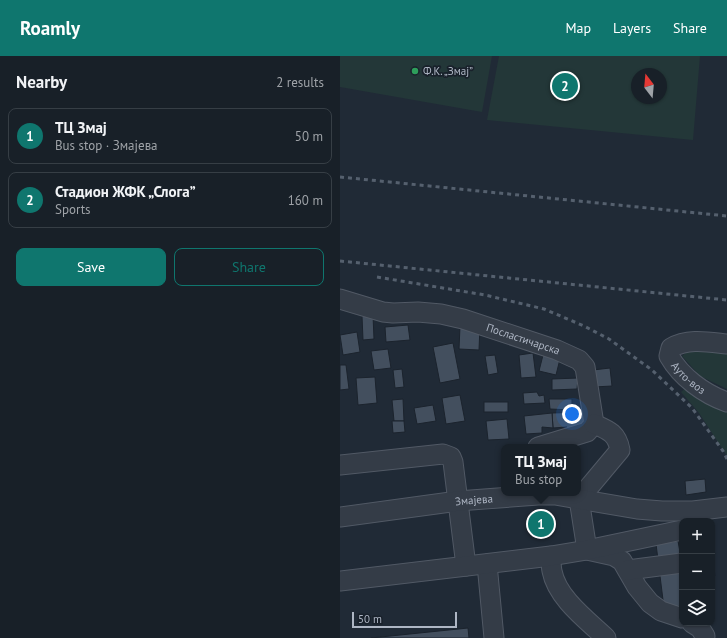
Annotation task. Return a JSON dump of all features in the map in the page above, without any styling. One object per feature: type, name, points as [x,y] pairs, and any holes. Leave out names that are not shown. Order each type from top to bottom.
[{"type":"street","name":"Посластичарска","points":[[340,299],[383,312],[418,312],[441,314],[463,319],[552,348],[579,360],[585,367],[594,424]]},
{"type":"street","name":"Ауто-воз","points":[[727,344],[686,342],[671,348],[669,356],[677,367],[703,391],[727,402]]},
{"type":"street","points":[[548,444],[587,432],[594,424],[606,429],[615,436],[620,450],[579,499],[587,550]]},
{"type":"street","points":[[340,465],[446,454],[451,457],[453,462],[466,566]]},
{"type":"street","name":"Змајева","points":[[340,517],[458,501],[525,496]]},
{"type":"street","name":"Змајева","points":[[548,496],[579,499],[637,509],[694,516],[727,507]]},
{"type":"street","points":[[340,581],[551,556],[679,531]]},
{"type":"street","points":[[587,550],[614,556],[622,561],[637,587],[650,603],[661,611],[679,617]]},
{"type":"street","points":[[551,556],[552,572],[559,590],[567,601],[606,638]]},
{"type":"street","points":[[628,570],[679,563]]},
{"type":"street","points":[[487,564],[494,638]]},
{"type":"green space","name":"Ф.К. „Змај”","points":[[340,56],[492,56],[482,112],[340,87]]},
{"type":"green space","points":[[499,56],[700,56],[693,140],[487,120]]},
{"type":"green space","points":[[689,350],[727,353],[727,389],[700,376],[682,356]]},
{"type":"green space","points":[[688,386],[727,407],[727,456],[699,413],[681,392]]},
{"type":"building","points":[[373,315],[374,339],[363,340],[362,316]]},
{"type":"building","points":[[408,325],[410,340],[386,342],[385,327]]},
{"type":"building","points":[[460,326],[480,326],[479,350],[459,349]]},
{"type":"building","points":[[357,332],[360,352],[343,355],[340,335]]},
{"type":"building","points":[[453,343],[460,379],[440,383],[433,347]]},
{"type":"building","points":[[388,349],[391,368],[374,370],[371,351]]},
{"type":"building","points":[[533,353],[536,377],[521,378],[519,355]]},
{"type":"building","points":[[495,355],[498,373],[488,375],[485,356]]},
{"type":"building","points":[[543,355],[560,359],[556,375],[539,371]]},
{"type":"building","points":[[340,365],[346,365],[349,389],[340,390]]},
{"type":"building","points":[[610,368],[612,386],[594,387],[593,370]]},
{"type":"building","points":[[402,369],[404,387],[395,388],[393,370]]},
{"type":"building","points":[[375,377],[377,403],[358,405],[356,378]]},
{"type":"building","points":[[578,378],[577,389],[552,390],[552,379]]},
{"type":"building","points":[[537,392],[539,396],[544,395],[545,403],[524,404],[523,393]]},
{"type":"building","points":[[460,395],[465,421],[446,424],[442,398]]},
{"type":"building","points":[[403,399],[404,421],[394,421],[392,400]]},
{"type":"building","points":[[549,399],[572,399],[572,410],[550,409]]},
{"type":"building","points":[[484,402],[508,402],[508,412],[484,412]]},
{"type":"building","points":[[433,405],[436,421],[417,424],[414,408]]},
{"type":"building","points":[[586,412],[587,425],[568,430],[567,427],[553,428],[552,413]]},
{"type":"building","points":[[552,413],[553,428],[542,427],[542,433],[526,434],[524,416]]},
{"type":"building","points":[[507,419],[509,439],[488,440],[486,421]]},
{"type":"building","points":[[392,421],[404,421],[405,432],[393,433]]},
{"type":"building","points":[[705,479],[706,492],[686,495],[685,481]]},
{"type":"building","points":[[678,541],[679,606],[664,608],[656,544]]},
{"type":"building","points":[[468,628],[469,638],[371,638]]},
{"type":"railway","points":[[340,177],[727,216]]},
{"type":"railway","points":[[340,261],[727,300]]},
{"type":"railway","points":[[377,277],[485,295],[544,309],[584,326],[609,339],[652,370],[692,408],[723,451],[727,459]]},
{"type":"place","name":"Ф.К. „Змај”","points":[[415,71]]},
{"type":"place","name":"Стадион ЖФК „Слога”","points":[[565,86]]},
{"type":"place","name":"ТЦ Змај","points":[[541,524]]}]
